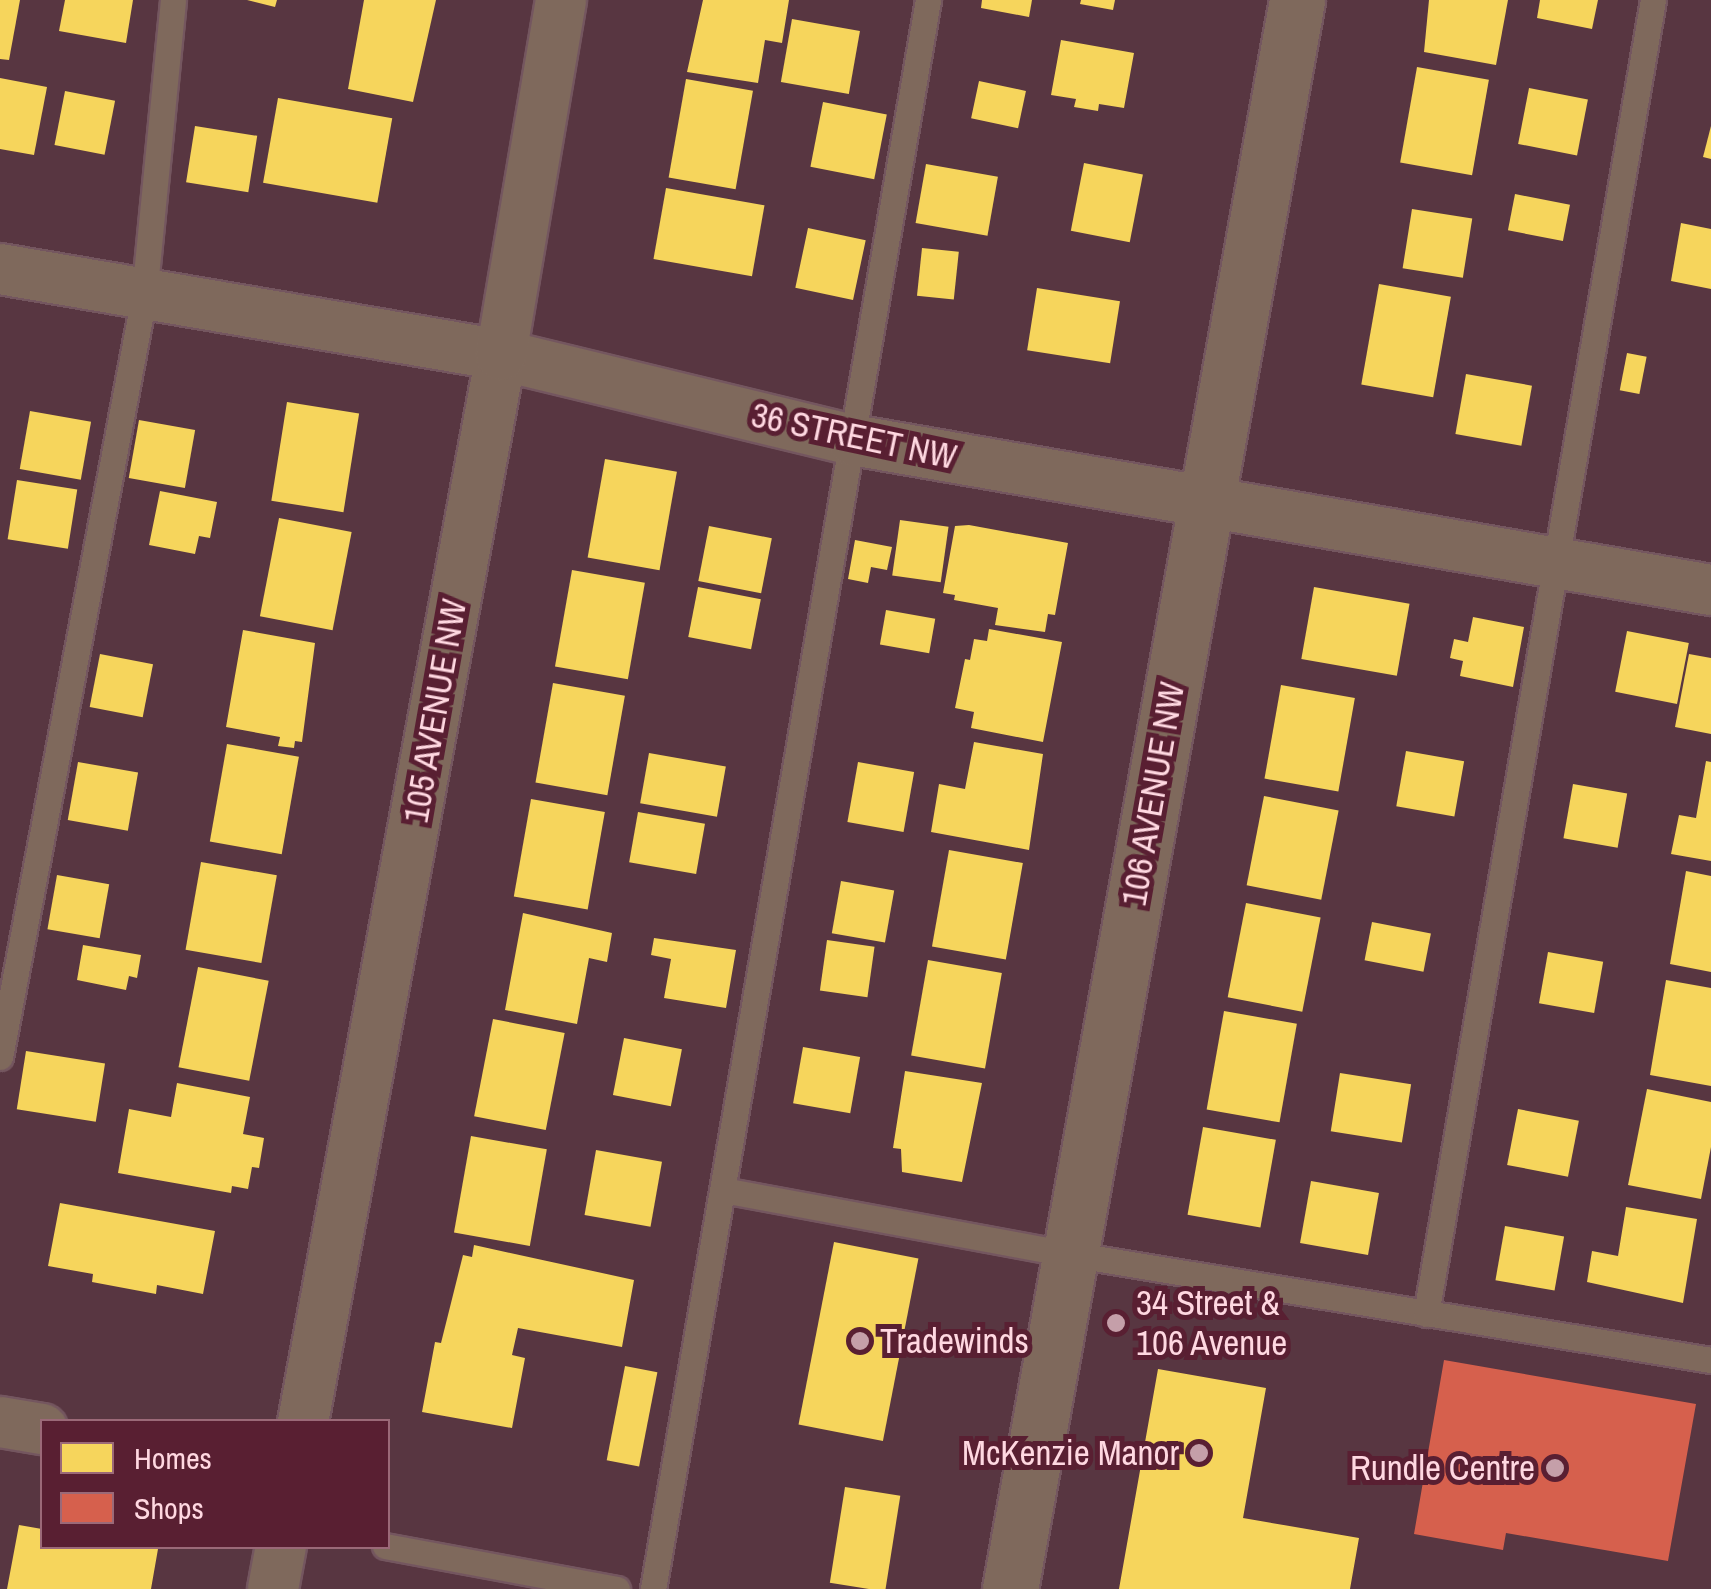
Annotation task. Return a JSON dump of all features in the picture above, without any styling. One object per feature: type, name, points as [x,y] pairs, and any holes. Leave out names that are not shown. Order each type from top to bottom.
[{"type":"street","name":"105 AVENUE NW","points":[[305,1419],[501,354],[561,0]]},
{"type":"street","name":"106 AVENUE NW","points":[[1010,1589],[1297,0]]},
{"type":"street","name":"36 STREET NW","points":[[0,269],[501,354],[854,440],[1711,590]]},
{"type":"street","points":[[0,1422],[40,1429]]},
{"type":"street","points":[[274,1589],[281,1549]]},
{"type":"lane","points":[[0,1057],[144,296],[173,0]]},
{"type":"lane","points":[[653,1589],[928,0]]},
{"type":"lane","points":[[1426,1314],[1653,0]]},
{"type":"lane","points":[[723,1190],[1070,1254],[1711,1360]]},
{"type":"lane","points":[[390,1547],[617,1589]]},
{"type":"building: Homes","points":[[0,0],[20,0],[9,60],[0,59]]},
{"type":"building: Homes","points":[[65,0],[133,0],[126,43],[59,31]]},
{"type":"building: Homes","points":[[247,0],[277,0],[275,7]]},
{"type":"building: Homes","points":[[364,0],[436,0],[413,102],[348,89]]},
{"type":"building: Homes","points":[[703,0],[789,0],[782,43],[765,40],[758,83],[687,72]]},
{"type":"building: Homes","points":[[982,0],[1032,0],[1029,17],[981,8]]},
{"type":"building: Homes","points":[[1081,0],[1115,0],[1113,10],[1080,4]]},
{"type":"building: Homes","points":[[1429,0],[1508,0],[1496,65],[1424,52]]},
{"type":"building: Homes","points":[[1540,0],[1598,0],[1592,29],[1537,18]]},
{"type":"building: Homes","points":[[792,19],[860,31],[849,94],[781,82]]},
{"type":"building: Homes","points":[[1061,40],[1134,53],[1124,108],[1099,104],[1098,111],[1074,107],[1076,99],[1051,95]]},
{"type":"building: Homes","points":[[1417,67],[1489,80],[1472,175],[1400,163]]},
{"type":"building: Homes","points":[[0,78],[47,87],[34,155],[0,149]]},
{"type":"building: Homes","points":[[686,79],[753,91],[736,189],[669,177]]},
{"type":"building: Homes","points":[[979,81],[1026,91],[1018,128],[971,118]]},
{"type":"building: Homes","points":[[1529,88],[1588,99],[1577,155],[1518,144]]},
{"type":"building: Homes","points":[[65,91],[115,101],[105,155],[55,145]]},
{"type":"building: Homes","points":[[278,98],[392,118],[377,203],[263,183]]},
{"type":"building: Homes","points":[[823,102],[887,114],[874,179],[810,167]]},
{"type":"building: Homes","points":[[195,126],[257,136],[248,192],[186,182]]},
{"type":"building: Homes","points":[[1711,126],[1711,159],[1703,157]]},
{"type":"building: Homes","points":[[1084,163],[1143,174],[1130,242],[1071,231]]},
{"type":"building: Homes","points":[[926,164],[998,177],[987,236],[916,223]]},
{"type":"building: Homes","points":[[666,188],[764,205],[752,276],[653,259]]},
{"type":"building: Homes","points":[[1515,194],[1570,205],[1563,241],[1508,230]]},
{"type":"building: Homes","points":[[1412,209],[1472,219],[1463,278],[1403,268]]},
{"type":"building: Homes","points":[[1681,223],[1711,229],[1711,289],[1671,281]]},
{"type":"building: Homes","points":[[808,228],[866,240],[853,300],[795,288]]},
{"type":"building: Homes","points":[[922,248],[959,252],[954,300],[917,296]]},
{"type":"building: Homes","points":[[1379,284],[1451,297],[1433,397],[1361,384]]},
{"type":"building: Homes","points":[[1037,288],[1120,301],[1110,363],[1027,350]]},
{"type":"building: Homes","points":[[1627,353],[1647,357],[1639,394],[1620,390]]},
{"type":"building: Homes","points":[[1466,374],[1532,386],[1521,446],[1455,434]]},
{"type":"building: Homes","points":[[287,402],[359,413],[343,512],[271,501]]},
{"type":"building: Homes","points":[[30,411],[91,422],[81,480],[20,469]]},
{"type":"building: Homes","points":[[139,420],[195,430],[185,488],[129,478]]},
{"type":"building: Homes","points":[[605,459],[677,472],[660,570],[588,557]]},
{"type":"building: Homes","points":[[17,480],[77,490],[68,549],[8,539]]},
{"type":"building: Homes","points":[[160,491],[217,502],[210,538],[199,536],[195,554],[149,545]]},
{"type":"building: Homes","points":[[279,518],[352,532],[333,630],[260,616]]},
{"type":"building: Homes","points":[[900,520],[949,527],[941,582],[892,575]]},
{"type":"building: Homes","points":[[969,525],[1068,543],[1055,615],[1048,614],[1045,632],[995,625],[998,608],[954,600],[955,595],[943,593],[955,526]]},
{"type":"building: Homes","points":[[709,526],[772,538],[761,593],[698,581]]},
{"type":"building: Homes","points":[[855,540],[892,547],[887,570],[871,567],[868,583],[848,579]]},
{"type":"building: Homes","points":[[572,570],[645,583],[628,679],[555,667]]},
{"type":"building: Homes","points":[[698,587],[761,599],[751,649],[688,637]]},
{"type":"building: Homes","points":[[1314,587],[1410,604],[1397,676],[1301,659]]},
{"type":"building: Homes","points":[[886,610],[935,619],[929,653],[880,644]]},
{"type":"building: Homes","points":[[1473,617],[1524,627],[1513,687],[1460,676],[1463,661],[1450,658],[1454,639],[1468,642]]},
{"type":"building: Homes","points":[[989,629],[1062,642],[1043,742],[971,728],[974,712],[955,708],[965,659],[970,660],[974,639],[987,641]]},
{"type":"building: Homes","points":[[243,630],[315,643],[302,742],[295,741],[294,748],[278,746],[280,737],[226,727]]},
{"type":"building: Homes","points":[[1627,631],[1689,643],[1677,704],[1615,692]]},
{"type":"building: Homes","points":[[100,654],[153,664],[143,717],[90,707]]},
{"type":"building: Homes","points":[[1689,654],[1711,658],[1711,734],[1675,727]]},
{"type":"building: Homes","points":[[553,683],[625,696],[607,795],[535,782]]},
{"type":"building: Homes","points":[[1281,685],[1355,698],[1338,792],[1265,779]]},
{"type":"building: Homes","points":[[974,742],[1043,754],[1029,850],[931,832],[939,784],[965,789]]},
{"type":"building: Homes","points":[[227,744],[299,757],[282,854],[210,841]]},
{"type":"building: Homes","points":[[1406,751],[1464,761],[1454,816],[1396,806]]},
{"type":"building: Homes","points":[[649,753],[726,767],[717,817],[640,803]]},
{"type":"building: Homes","points":[[1706,761],[1711,762],[1711,861],[1671,854],[1679,815],[1696,818]]},
{"type":"building: Homes","points":[[78,762],[138,773],[128,831],[68,820]]},
{"type":"building: Homes","points":[[858,762],[914,772],[904,832],[847,822]]},
{"type":"building: Homes","points":[[1573,784],[1627,794],[1618,848],[1563,838]]},
{"type":"building: Homes","points":[[1264,796],[1339,811],[1321,900],[1247,885]]},
{"type":"building: Homes","points":[[531,799],[605,812],[588,910],[514,896]]},
{"type":"building: Homes","points":[[638,812],[705,824],[696,874],[629,862]]},
{"type":"building: Homes","points":[[949,850],[1023,863],[1006,960],[932,947]]},
{"type":"building: Homes","points":[[201,862],[277,875],[261,963],[186,950]]},
{"type":"building: Homes","points":[[1686,871],[1711,876],[1711,972],[1670,964]]},
{"type":"building: Homes","points":[[57,875],[109,884],[100,938],[47,929]]},
{"type":"building: Homes","points":[[841,881],[894,890],[885,943],[832,933]]},
{"type":"building: Homes","points":[[1246,903],[1321,918],[1302,1012],[1228,997]]},
{"type":"building: Homes","points":[[523,913],[612,933],[607,962],[589,958],[577,1024],[505,1010]]},
{"type":"building: Homes","points":[[1372,922],[1431,933],[1423,972],[1365,960]]},
{"type":"building: Homes","points":[[654,938],[736,950],[726,1008],[664,998],[671,959],[651,955]]},
{"type":"building: Homes","points":[[827,940],[875,947],[867,997],[820,991]]},
{"type":"building: Homes","points":[[83,945],[141,955],[137,978],[129,976],[126,990],[77,980]]},
{"type":"building: Homes","points":[[1548,952],[1603,962],[1594,1013],[1539,1003]]},
{"type":"building: Homes","points":[[928,960],[1002,973],[985,1069],[911,1056]]},
{"type":"building: Homes","points":[[198,967],[269,981],[249,1081],[179,1067]]},
{"type":"building: Homes","points":[[1666,980],[1711,988],[1711,1086],[1650,1075]]},
{"type":"building: Homes","points":[[1224,1011],[1297,1024],[1280,1122],[1207,1109]]},
{"type":"building: Homes","points":[[493,1019],[565,1033],[546,1130],[474,1116]]},
{"type":"building: Homes","points":[[624,1038],[682,1049],[671,1106],[613,1095]]},
{"type":"building: Homes","points":[[803,1047],[860,1057],[850,1113],[793,1103]]},
{"type":"building: Homes","points":[[26,1051],[105,1064],[96,1122],[17,1109]]},
{"type":"building: Homes","points":[[905,1071],[982,1083],[962,1182],[902,1172],[901,1149],[893,1148]]},
{"type":"building: Homes","points":[[1340,1073],[1411,1084],[1402,1143],[1331,1131]]},
{"type":"building: Homes","points":[[177,1083],[250,1097],[243,1134],[264,1138],[259,1168],[252,1167],[248,1189],[232,1186],[231,1193],[118,1173],[129,1109],[171,1117]]},
{"type":"building: Homes","points":[[1647,1089],[1711,1102],[1711,1147],[1701,1199],[1628,1185]]},
{"type":"building: Homes","points":[[1518,1109],[1579,1121],[1568,1177],[1507,1165]]},
{"type":"building: Homes","points":[[1203,1127],[1276,1140],[1260,1227],[1188,1215]]},
{"type":"building: Homes","points":[[471,1136],[547,1149],[530,1246],[454,1233]]},
{"type":"building: Homes","points":[[596,1150],[662,1162],[651,1227],[585,1215]]},
{"type":"building: Homes","points":[[1311,1181],[1379,1193],[1368,1255],[1300,1243]]},
{"type":"building: Homes","points":[[60,1203],[215,1231],[203,1294],[157,1285],[156,1294],[92,1282],[93,1274],[48,1266]]},
{"type":"building: Homes","points":[[1626,1207],[1697,1219],[1683,1303],[1587,1282],[1592,1251],[1618,1256]]},
{"type":"building: Homes","points":[[1505,1226],[1564,1236],[1555,1291],[1495,1280]]},
{"type":"building: Homes","name":"Tradewinds","points":[[834,1242],[918,1258],[883,1441],[799,1425]]},
{"type":"building: Homes","points":[[474,1245],[634,1280],[622,1347],[518,1328],[512,1355],[525,1358],[512,1428],[422,1412],[435,1342],[441,1343],[463,1255],[472,1257]]},
{"type":"building: Homes","points":[[625,1366],[657,1372],[639,1467],[607,1460]]},
{"type":"building: Homes","name":"McKenzie Manor","points":[[1158,1369],[1266,1388],[1243,1518],[1359,1538],[1350,1589],[1119,1589]]},
{"type":"building: Homes","points":[[845,1487],[900,1496],[886,1589],[830,1583]]},
{"type":"building: Homes","points":[[19,1525],[40,1529],[40,1549],[158,1549],[151,1589],[7,1589]]},
{"type":"building: Shops","name":"Rundle Centre","points":[[1444,1360],[1696,1404],[1668,1561],[1506,1533],[1503,1550],[1414,1534]]},
{"type":"place","name":"34 Street & 106 Avenue","points":[[1116,1323]]},
{"type":"place","name":"Tradewinds","points":[[860,1341]]},
{"type":"place","name":"McKenzie Manor","points":[[1199,1453]]},
{"type":"place","name":"Rundle Centre","points":[[1555,1468]]}]
